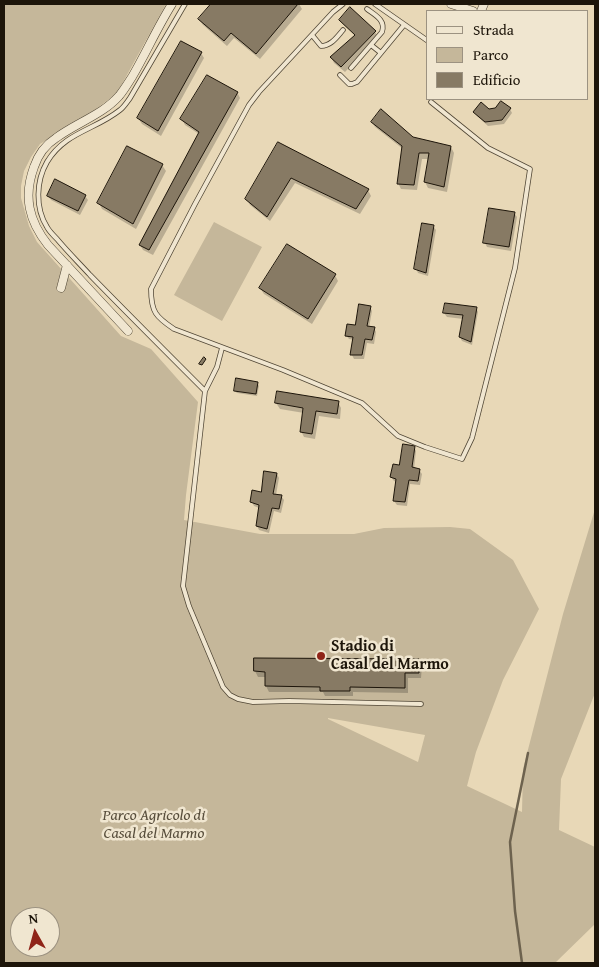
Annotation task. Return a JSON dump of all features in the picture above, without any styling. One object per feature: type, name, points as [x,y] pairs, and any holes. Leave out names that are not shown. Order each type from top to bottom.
[{"type":"street","points":[[128,331],[48,246],[40,235],[29,207],[28,191],[30,176],[36,161],[46,146],[57,137],[112,104],[121,94],[172,4]]},
{"type":"street","points":[[451,4],[470,10]]},
{"type":"street","points":[[61,288],[67,265]]},
{"type":"lane","points":[[185,4],[130,98],[121,109],[67,139],[56,149],[46,162],[38,194],[40,211],[46,227],[205,391]]},
{"type":"lane","points":[[343,4],[333,12],[259,92],[250,105],[195,204],[151,289],[151,302],[160,320],[174,329],[283,370],[362,403],[398,436],[462,459],[472,438],[515,268],[530,169],[488,148],[431,102]]},
{"type":"lane","points":[[375,4],[426,41]]},
{"type":"lane","points":[[351,68],[384,29],[379,17],[367,10]]},
{"type":"lane","points":[[340,75],[349,84],[357,82],[404,25]]},
{"type":"lane","points":[[312,35],[321,46],[326,46],[332,43],[343,30]]},
{"type":"lane","points":[[371,45],[381,53]]},
{"type":"lane","points":[[222,348],[217,367],[205,391],[183,586],[189,606],[223,687],[230,695],[253,702],[289,700],[421,704]]},
{"type":"green space","name":"Parco Agricolo di Casal del Marmo","points":[[4,4],[166,4],[117,93],[92,112],[40,144],[31,157],[24,171],[21,186],[21,198],[29,226],[37,242],[121,336],[151,349],[198,402],[184,520],[260,534],[354,534],[384,528],[450,527],[470,529],[513,560],[539,609],[503,680],[476,752],[467,786],[522,812],[523,769],[563,614],[595,509],[595,693],[561,779],[559,830],[595,847],[595,924],[555,963],[4,963]],"holes":[[[328,718],[425,735],[418,762]]]},
{"type":"green space","points":[[214,222],[262,247],[222,321],[174,295]]},
{"type":"building","points":[[211,4],[298,4],[256,54],[231,33],[224,41],[198,19]]},
{"type":"building","points":[[350,7],[376,31],[341,67],[330,57],[355,35],[339,20]]},
{"type":"building","points":[[181,41],[202,52],[158,131],[137,118]]},
{"type":"building","points":[[207,75],[238,92],[149,250],[139,245],[199,132],[180,119]]},
{"type":"building","points":[[501,101],[511,108],[502,120],[485,122],[473,112],[481,102],[489,109],[495,108]]},
{"type":"building","points":[[381,109],[413,137],[451,146],[444,187],[424,182],[429,153],[419,153],[414,185],[397,184],[402,146],[371,122]]},
{"type":"building","points":[[278,142],[369,189],[356,209],[291,178],[267,217],[245,199]]},
{"type":"building","points":[[127,146],[163,164],[133,224],[97,203]]},
{"type":"building","points":[[55,179],[86,195],[78,211],[47,196]]},
{"type":"building","points":[[489,208],[515,212],[509,247],[483,243]]},
{"type":"building","points":[[422,223],[434,225],[426,273],[414,269]]},
{"type":"building","points":[[287,244],[336,274],[308,319],[259,288]]},
{"type":"building","points":[[445,303],[477,307],[471,342],[459,337],[463,315],[443,313]]},
{"type":"building","points":[[359,304],[371,306],[367,326],[375,327],[372,340],[365,339],[362,355],[350,355],[353,337],[345,336],[347,324],[355,325]]},
{"type":"building","points":[[204,357],[206,359],[202,365],[199,364]]},
{"type":"building","points":[[236,378],[258,382],[256,394],[234,391]]},
{"type":"building","points":[[277,391],[339,401],[337,414],[316,411],[312,434],[300,432],[303,408],[275,403]]},
{"type":"building","points":[[403,444],[415,446],[412,467],[420,469],[418,481],[409,480],[405,502],[393,501],[396,479],[390,477],[393,464],[399,465]]},
{"type":"building","points":[[264,471],[277,473],[273,494],[282,495],[279,509],[272,508],[267,529],[256,526],[259,505],[250,502],[252,490],[261,492]]},
{"type":"building","points":[[254,658],[419,659],[419,673],[405,673],[405,688],[350,687],[350,691],[320,691],[320,687],[265,686],[265,672],[254,671]]},
{"type":"waterway","points":[[522,963],[515,911],[510,842],[528,753]]},
{"type":"place","name":"Stadio di Casal del Marmo","points":[[321,656]]}]
